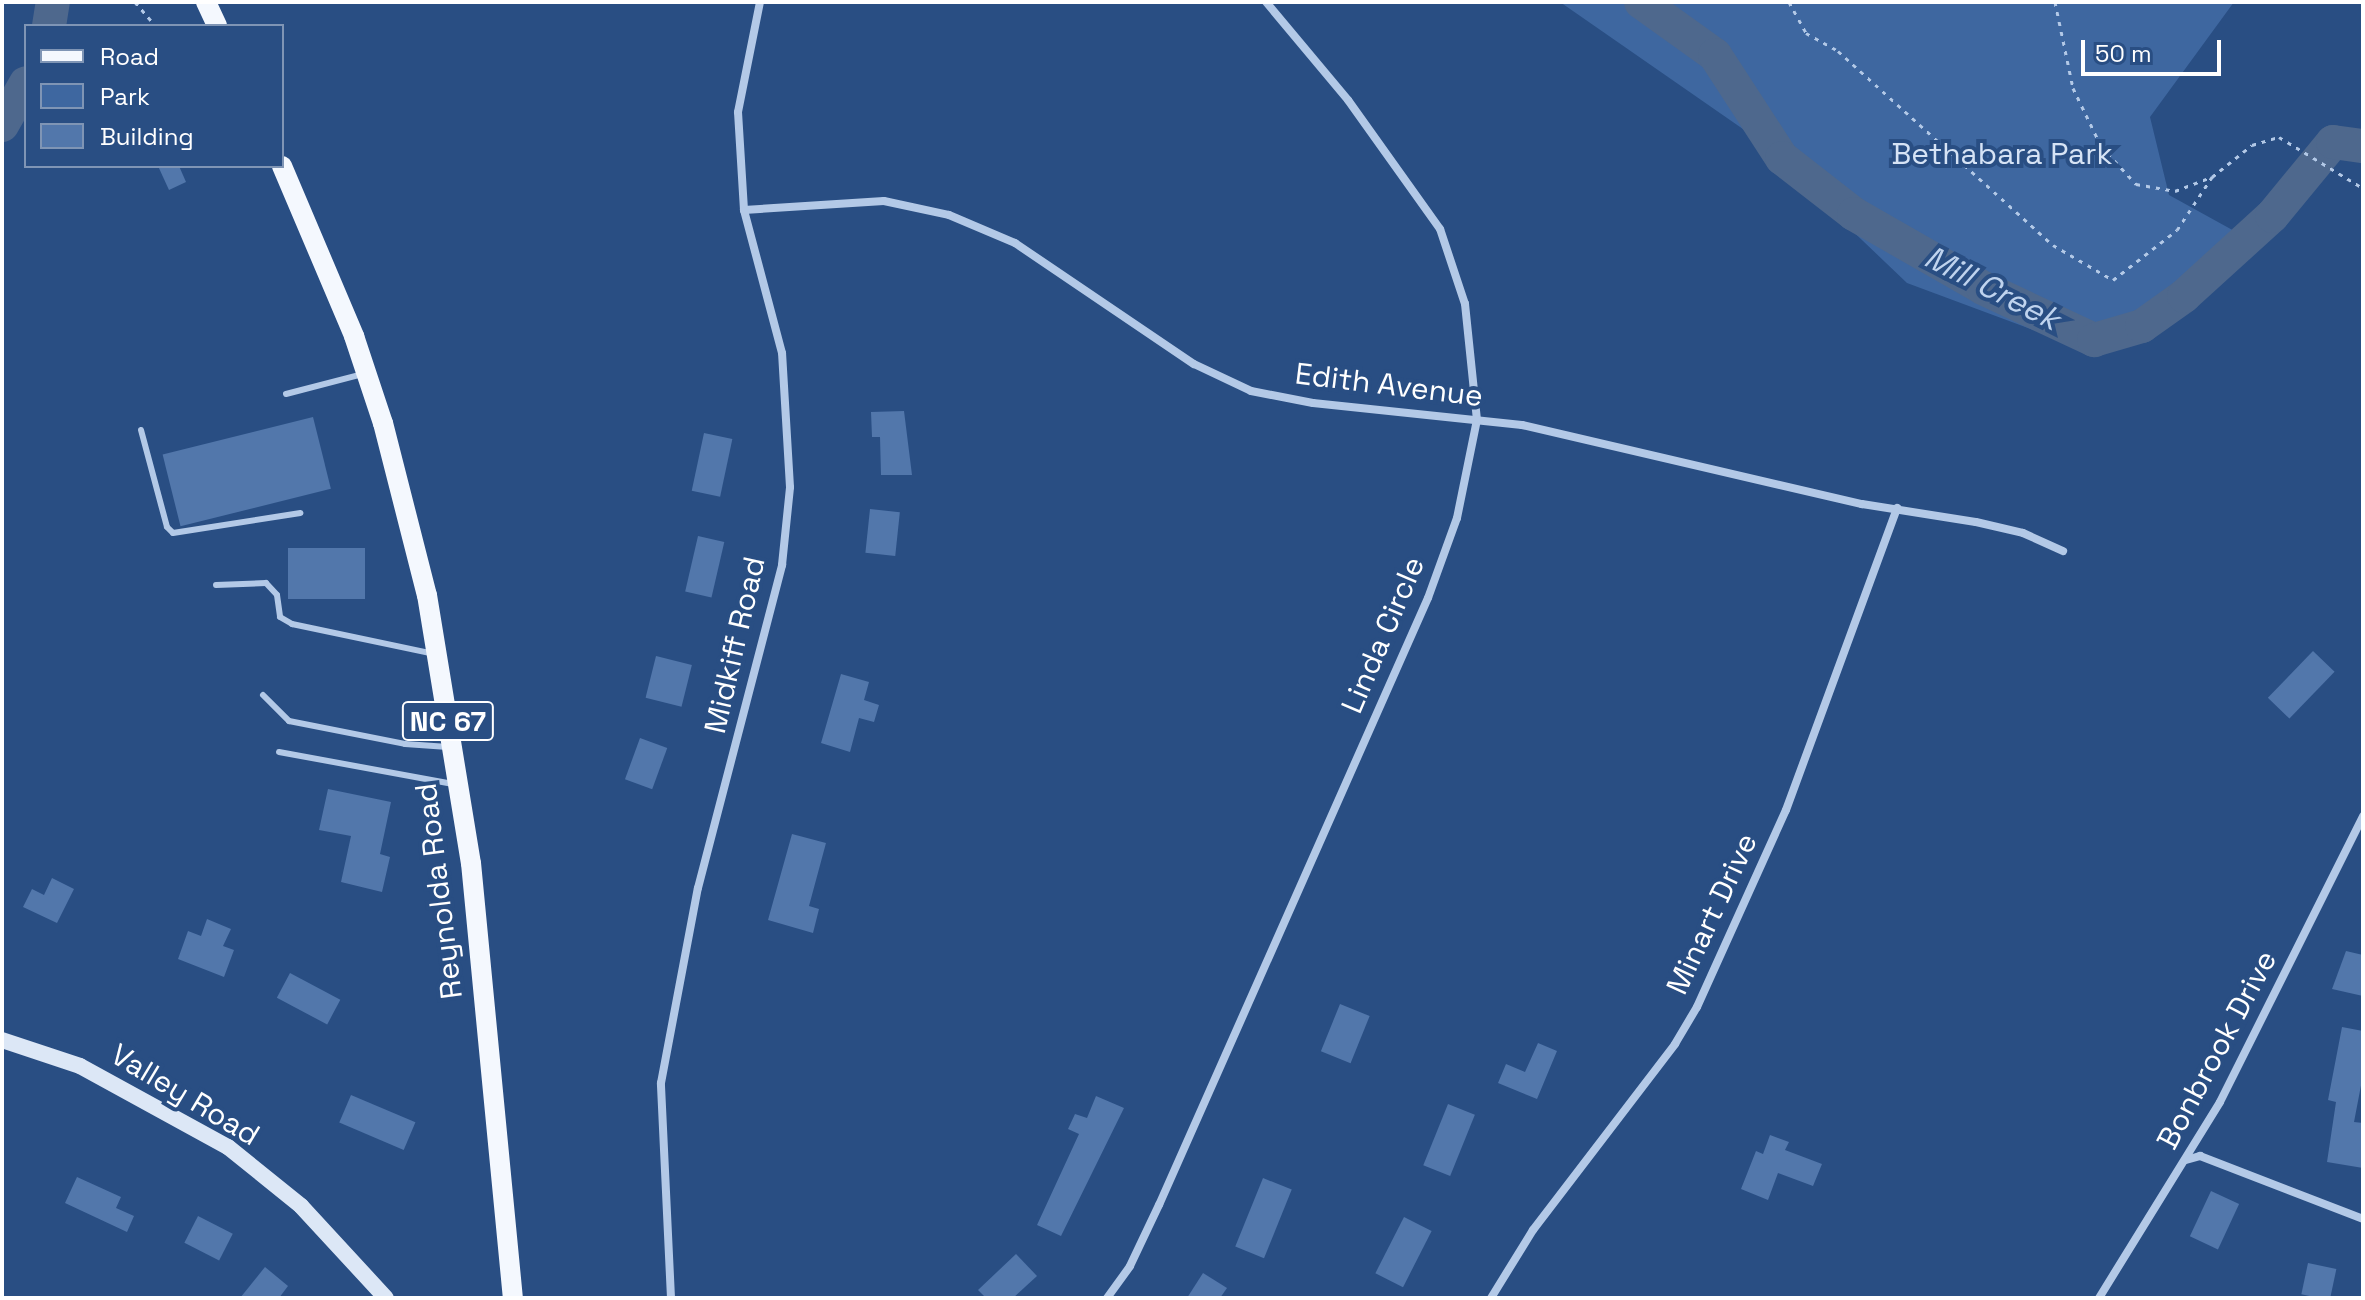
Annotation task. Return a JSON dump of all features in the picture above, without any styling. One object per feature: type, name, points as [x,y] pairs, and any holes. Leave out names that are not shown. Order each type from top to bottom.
[{"type":"main road","points":[[206,2],[216,24]]},
{"type":"main road","name":"Reynolda Road","points":[[283,168],[366,373],[427,595],[471,863],[513,1298]]},
{"type":"street","name":"Midkiff Road","points":[[671,1298],[661,1083],[698,888],[782,565],[790,487],[782,353],[744,210],[738,112],[760,2]]},
{"type":"street","name":"Linda Circle","points":[[1107,1298],[1130,1266],[1159,1205],[1428,598],[1457,518],[1477,420],[1465,304],[1440,229],[1348,100],[1266,2]]},
{"type":"street","name":"Edith Avenue","points":[[744,210],[884,201],[949,215],[1015,243],[1194,364],[1251,391],[1313,403],[1477,420],[1620,445],[1897,508],[2023,533],[2063,551]]},
{"type":"street","name":"Minart Drive","points":[[1491,1298],[1533,1230],[1697,1007],[1786,810],[1897,508]]},
{"type":"street","name":"Bonbrook Drive","points":[[2099,1298],[2186,1160],[2248,1050],[2363,816]]},
{"type":"street","name":"Valley Road","points":[[2,1040],[80,1066],[228,1147],[301,1206],[386,1298]]},
{"type":"street","points":[[2186,1160],[2200,1156],[2363,1219]]},
{"type":"lane","points":[[286,394],[366,373]]},
{"type":"lane","points":[[141,430],[167,527],[173,533],[300,513]]},
{"type":"lane","points":[[216,585],[266,583],[277,595],[280,617],[292,624],[437,654]]},
{"type":"lane","points":[[263,695],[289,721],[392,742],[452,747]]},
{"type":"lane","points":[[279,752],[457,785]]},
{"type":"path","points":[[135,2],[154,24]]},
{"type":"path","points":[[1789,2],[1806,33],[1838,51],[2053,245],[2113,280],[2177,230],[2212,177],[2252,145],[2279,137],[2363,188]]},
{"type":"path","points":[[2055,2],[2073,88],[2101,146],[2136,184],[2175,191],[2212,177]]},
{"type":"green space","name":"Bethabara Park","points":[[1560,2],[2234,2],[2150,117],[2169,195],[2256,243],[2167,315],[2082,348],[1907,283],[1753,136]]},
{"type":"building","points":[[159,168],[180,168],[186,182],[169,190]]},
{"type":"building","points":[[904,411],[912,475],[881,475],[880,437],[872,437],[871,412]]},
{"type":"building","points":[[313,417],[331,489],[181,526],[163,454]]},
{"type":"building","points":[[704,433],[732,439],[720,497],[692,491]]},
{"type":"building","points":[[870,509],[900,512],[895,556],[865,553]]},
{"type":"building","points":[[698,536],[724,542],[711,598],[685,592]]},
{"type":"building","points":[[288,548],[365,548],[365,599],[288,599]]},
{"type":"building","points":[[2313,651],[2335,672],[2289,719],[2268,698]]},
{"type":"building","points":[[656,656],[692,665],[681,707],[646,698]]},
{"type":"building","points":[[841,674],[869,682],[864,700],[879,705],[874,722],[859,718],[850,752],[821,743]]},
{"type":"building","points":[[640,738],[667,748],[652,789],[625,779]]},
{"type":"building","points":[[328,789],[391,802],[380,854],[390,857],[382,892],[341,882],[351,836],[319,830]]},
{"type":"building","points":[[792,834],[826,843],[809,906],[819,909],[813,933],[768,920]]},
{"type":"building","points":[[52,878],[74,889],[57,923],[23,907],[32,889],[44,895]]},
{"type":"building","points":[[207,919],[231,929],[223,946],[234,950],[224,977],[178,959],[188,931],[201,936]]},
{"type":"building","points":[[2346,951],[2363,955],[2363,996],[2332,989]]},
{"type":"building","points":[[290,973],[340,1000],[327,1024],[277,998]]},
{"type":"building","points":[[1340,1004],[1370,1016],[1351,1063],[1321,1051]]},
{"type":"building","points":[[2342,1027],[2363,1031],[2363,1075],[2354,1122],[2363,1123],[2363,1168],[2327,1162],[2336,1102],[2328,1100]]},
{"type":"building","points":[[1538,1043],[1557,1051],[1537,1099],[1498,1083],[1506,1064],[1525,1072]]},
{"type":"building","points":[[351,1095],[415,1122],[404,1150],[339,1123]]},
{"type":"building","points":[[1096,1096],[1124,1108],[1061,1236],[1037,1225],[1079,1134],[1068,1129],[1075,1114],[1087,1118]]},
{"type":"building","points":[[1448,1104],[1475,1115],[1450,1176],[1423,1165]]},
{"type":"building","points":[[1770,1135],[1789,1142],[1785,1150],[1822,1164],[1813,1186],[1778,1173],[1768,1200],[1741,1189],[1756,1151],[1763,1154]]},
{"type":"building","points":[[77,1177],[121,1197],[116,1208],[134,1216],[127,1232],[65,1203]]},
{"type":"building","points":[[1263,1178],[1292,1190],[1264,1258],[1235,1247]]},
{"type":"building","points":[[2211,1191],[2239,1204],[2218,1249],[2190,1236]]},
{"type":"building","points":[[198,1216],[233,1234],[219,1260],[184,1243]]},
{"type":"building","points":[[1404,1217],[1432,1231],[1403,1287],[1375,1273]]},
{"type":"building","points":[[1016,1254],[1037,1276],[1013,1298],[986,1298],[978,1290]]},
{"type":"building","points":[[2308,1263],[2336,1269],[2330,1298],[2301,1294]]},
{"type":"building","points":[[265,1267],[288,1286],[279,1298],[240,1298]]},
{"type":"building","points":[[1203,1273],[1227,1288],[1220,1298],[1187,1298]]},
{"type":"waterway","name":"Mill Creek","points":[[49,24],[53,2]]},
{"type":"waterway","name":"Mill Creek","points":[[1641,2],[1715,55],[1782,158],[1854,214],[1983,288],[2094,340],[2142,326],[2184,296],[2272,216],[2333,142],[2363,146]]},
{"type":"waterway","name":"Mill Creek","points":[[2,125],[24,86]]}]
